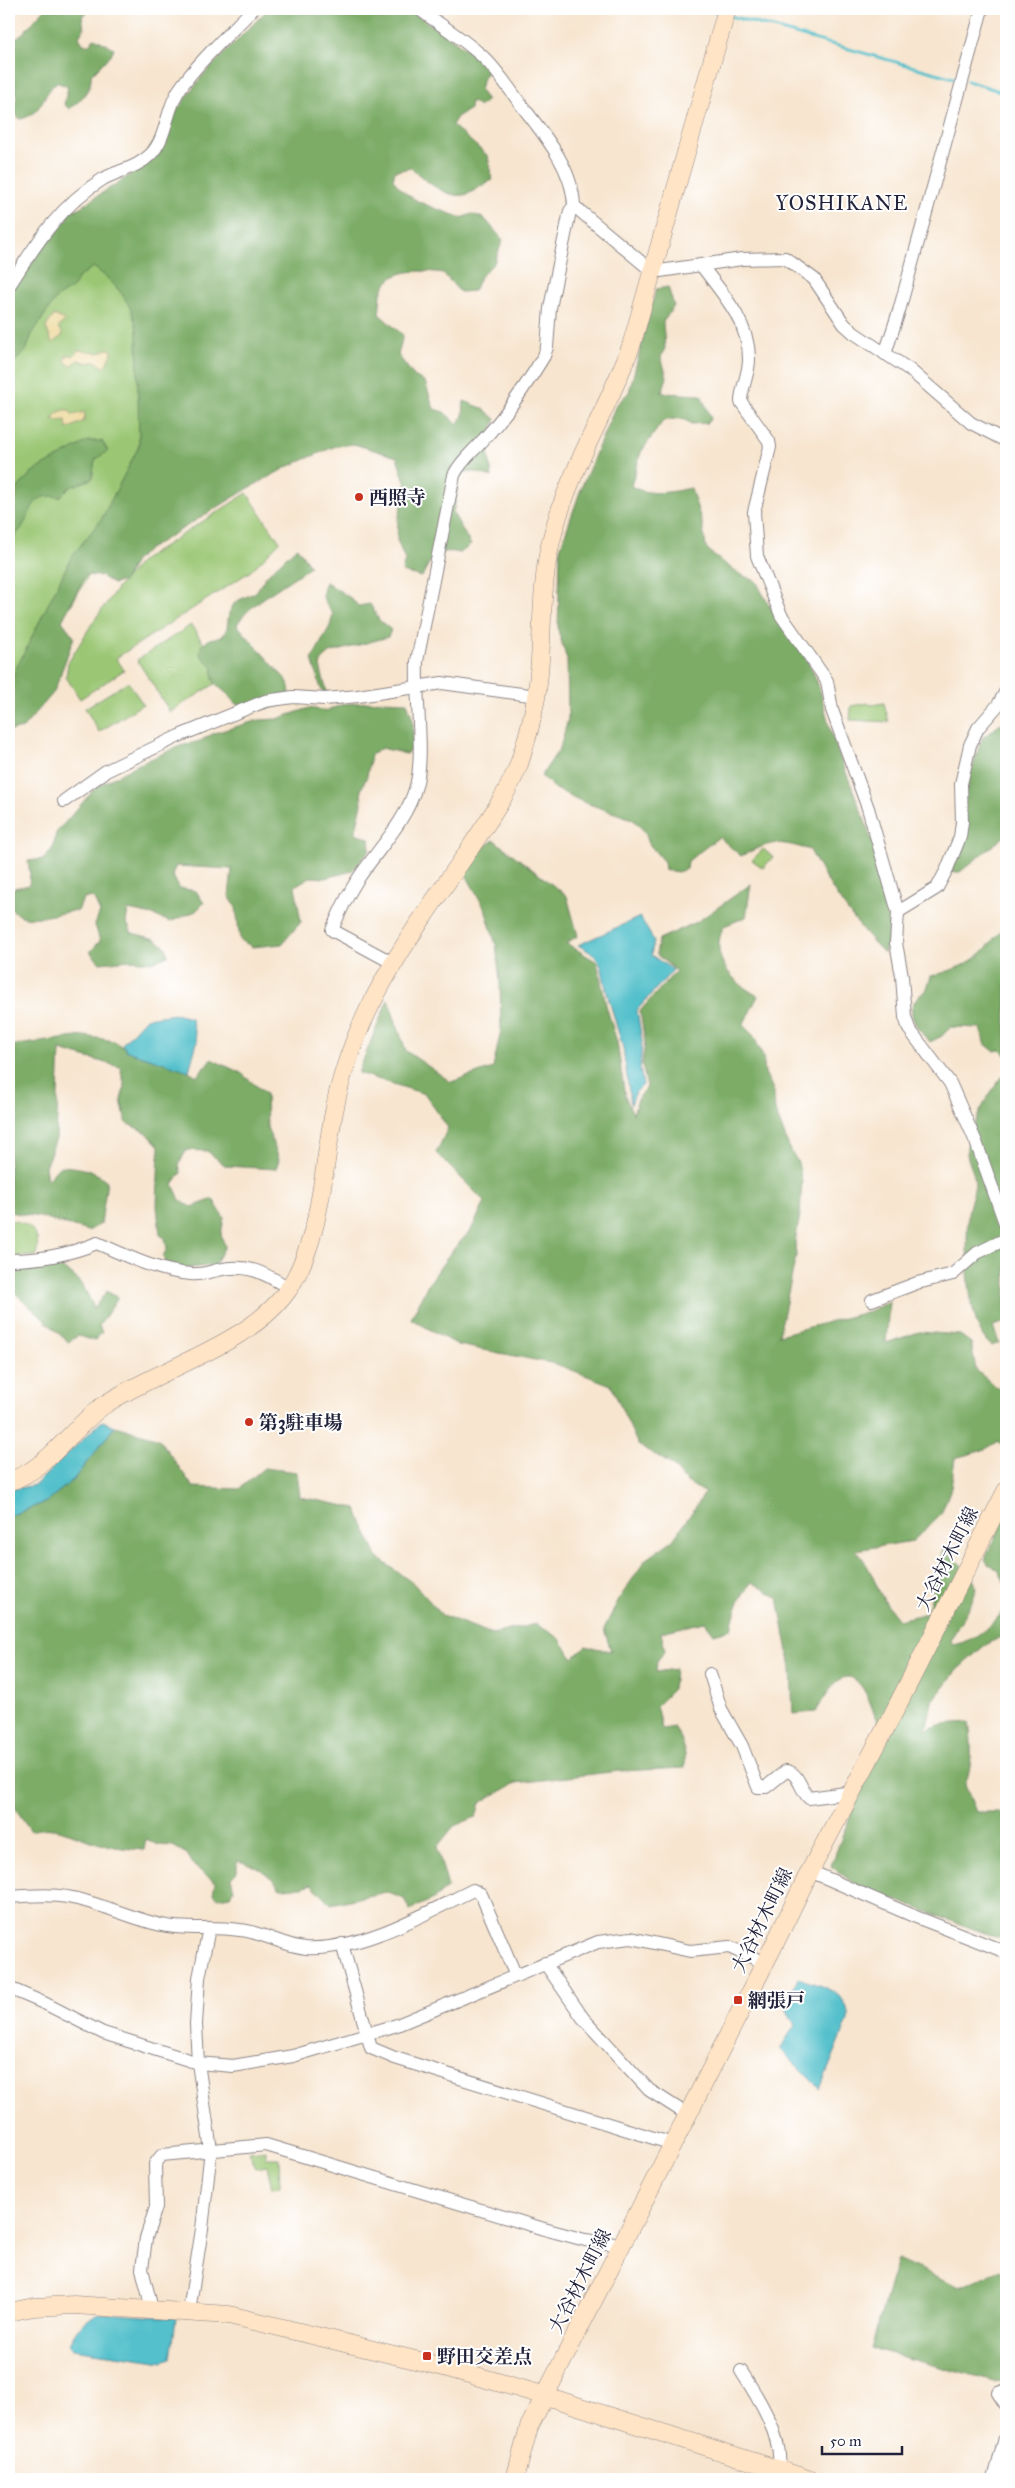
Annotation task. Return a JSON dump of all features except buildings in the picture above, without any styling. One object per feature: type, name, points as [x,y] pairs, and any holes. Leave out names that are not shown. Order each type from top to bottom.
[{"type":"street","points":[[9,286],[42,235],[67,205],[104,179],[142,162],[152,154],[159,143],[169,109],[183,84],[253,9]]},
{"type":"street","points":[[419,9],[467,44],[498,73],[544,135],[563,166],[569,179],[574,206],[653,272],[742,259],[785,258],[814,279],[844,324],[910,370],[971,423],[1006,440]]},
{"type":"street","points":[[885,354],[900,311],[982,9]]},
{"type":"street","points":[[9,1481],[24,1476],[42,1463],[74,1430],[103,1406],[145,1382],[240,1334],[272,1307],[289,1288],[301,1266],[317,1214],[334,1109],[345,1069],[366,1015],[393,963],[489,819],[518,767],[529,733],[536,696],[543,589],[548,555],[560,509],[570,482],[618,382],[653,272],[726,13]]},
{"type":"street","points":[[393,963],[332,930],[344,902],[401,818],[413,795],[419,763],[415,686],[417,660],[454,474],[461,460],[484,439],[504,414],[544,356],[547,347],[550,308],[570,211],[574,206]]},
{"type":"street","points":[[701,265],[732,307],[746,336],[749,363],[741,402],[769,440],[770,447],[754,512],[757,556],[782,615],[827,681],[832,710],[868,808],[898,912],[896,943],[902,976],[905,1017],[910,1029],[950,1083],[982,1158],[1006,1226]]},
{"type":"street","points":[[64,801],[106,771],[179,736],[223,720],[259,703],[293,697],[325,699],[358,696],[442,683],[536,696]]},
{"type":"street","points":[[898,912],[937,888],[947,869],[960,837],[962,822],[960,784],[970,745],[978,728],[998,705],[1006,691]]},
{"type":"street","points":[[872,1300],[917,1283],[953,1274],[977,1253],[1006,1239]]},
{"type":"street","points":[[9,1260],[71,1254],[97,1243],[143,1263],[190,1274],[206,1274],[218,1270],[245,1268],[258,1270],[289,1288]]},
{"type":"street","name":"大谷材木町線","points":[[515,2479],[529,2427],[810,1871],[1006,1491]]},
{"type":"street","points":[[710,1674],[721,1709],[742,1746],[758,1787],[766,1788],[786,1771],[792,1771],[796,1775],[803,1792],[809,1798],[840,1792],[852,1792]]},
{"type":"street","points":[[810,1871],[916,1917],[1006,1952]]},
{"type":"street","points":[[9,1897],[52,1895],[76,1898],[155,1924],[249,1931],[306,1948],[342,1944],[408,1922],[473,1890],[481,1894],[515,1974]]},
{"type":"street","points":[[189,2311],[202,2229],[210,2150],[198,2063],[196,2024],[199,1978],[209,1928]]},
{"type":"street","points":[[9,1988],[46,2004],[103,2033],[198,2063],[233,2066],[293,2056],[397,2025],[515,1974],[598,1942],[632,1938],[681,1950],[729,1947],[765,1963]]},
{"type":"street","points":[[342,1944],[369,2034],[371,2048],[395,2058],[673,2144]]},
{"type":"street","points":[[545,1963],[583,2018],[650,2090],[688,2115]]},
{"type":"street","points":[[152,2309],[142,2269],[146,2238],[156,2207],[155,2164],[162,2155],[266,2145],[552,2231],[585,2240],[622,2245]]},
{"type":"street","points":[[9,2312],[34,2307],[74,2305],[229,2315],[448,2368],[546,2396],[808,2479]]},
{"type":"street","points":[[741,2371],[772,2429],[780,2463],[778,2470]]},
{"type":"street","points":[[1006,2390],[998,2393],[1006,2406]]},
{"type":"street","points":[[994,2479],[1006,2434]]},
{"type":"green space","points":[[45,9],[93,9],[82,16],[84,28],[79,37],[83,44],[89,45],[94,38],[114,48],[111,55],[91,75],[90,86],[85,95],[69,109],[64,104],[68,87],[57,82],[33,113],[28,117],[20,119],[12,112],[11,104],[17,98],[9,68],[9,43],[22,34]]},
{"type":"green space","points":[[268,9],[408,9],[465,48],[489,70],[483,77],[480,91],[487,100],[479,107],[471,101],[470,109],[457,117],[452,125],[488,156],[492,180],[468,194],[453,195],[437,188],[411,168],[395,171],[393,179],[407,194],[424,204],[461,218],[472,214],[485,219],[503,240],[494,263],[480,277],[474,291],[460,292],[443,273],[416,271],[398,275],[385,285],[381,294],[379,314],[403,335],[398,355],[414,376],[425,382],[434,409],[444,412],[457,424],[463,416],[464,401],[482,408],[496,419],[485,446],[489,456],[492,477],[476,472],[459,472],[453,513],[471,545],[460,553],[440,553],[428,564],[422,577],[402,572],[405,560],[397,540],[398,520],[406,485],[397,457],[354,444],[336,446],[287,467],[149,549],[135,561],[124,581],[113,584],[101,576],[85,575],[62,621],[74,637],[54,692],[23,728],[9,731],[9,683],[72,556],[101,520],[139,446],[137,331],[132,311],[122,294],[93,267],[79,277],[72,288],[56,298],[32,334],[26,351],[14,362],[9,372],[9,281],[57,222],[130,175],[202,76]]},
{"type":"green space","points":[[94,207],[134,275],[145,474],[73,602],[9,702],[9,295],[68,210]]},
{"type":"green space","points":[[668,287],[674,306],[663,322],[665,348],[661,357],[667,377],[662,393],[701,395],[711,418],[707,423],[691,424],[678,419],[663,421],[641,452],[631,486],[653,493],[691,488],[702,523],[706,547],[714,556],[741,575],[756,581],[768,603],[809,664],[817,680],[831,732],[882,873],[888,902],[889,929],[884,953],[843,905],[810,850],[774,844],[760,847],[741,856],[719,837],[688,861],[687,869],[677,872],[665,870],[664,862],[649,844],[645,832],[632,819],[583,802],[556,789],[541,776],[560,748],[568,719],[567,660],[558,630],[560,549],[582,486],[616,405],[629,392],[656,289]]},
{"type":"green space","points":[[88,441],[102,441],[108,451],[95,460],[92,479],[70,487],[60,497],[51,496],[38,500],[21,529],[9,544],[9,495],[32,472]]},
{"type":"green space","points":[[247,493],[280,542],[251,571],[116,658],[124,670],[80,699],[66,677],[68,663],[93,622],[119,586],[141,561]]},
{"type":"green space","points":[[297,547],[310,566],[250,609],[237,625],[288,682],[290,693],[283,704],[278,706],[266,709],[242,707],[234,702],[215,683],[213,668],[200,654],[201,646],[210,639],[223,636],[227,628],[229,613],[235,602],[256,592],[266,576]]},
{"type":"green space","points":[[326,582],[352,599],[358,606],[370,604],[379,620],[391,630],[388,637],[330,653],[322,660],[320,666],[327,693],[325,694],[321,689],[312,659],[330,626],[333,614],[325,603],[323,596]]},
{"type":"green space","points":[[191,625],[226,677],[170,712],[137,660]]},
{"type":"green space","points":[[128,682],[143,704],[99,732],[85,708]]},
{"type":"green space","points":[[382,701],[407,702],[413,720],[413,748],[406,754],[382,748],[371,755],[367,776],[361,790],[362,804],[355,834],[369,838],[370,850],[352,871],[325,878],[310,877],[295,886],[301,922],[282,944],[253,947],[240,940],[236,907],[229,896],[232,869],[176,866],[172,874],[179,888],[196,891],[204,903],[196,911],[170,922],[153,915],[128,910],[126,922],[132,933],[155,939],[166,947],[168,956],[152,962],[130,960],[100,963],[90,952],[100,941],[95,925],[100,912],[93,897],[83,899],[78,911],[34,918],[16,914],[11,906],[9,894],[14,888],[29,885],[28,861],[44,859],[53,848],[56,833],[96,787],[139,764],[180,746],[200,741],[214,733],[259,720],[277,719],[309,708],[326,711],[343,704]]},
{"type":"green space","points":[[867,703],[871,705],[884,703],[889,722],[850,720],[851,706]]},
{"type":"green space","points":[[1001,724],[1006,724],[1006,835],[960,872],[952,872],[964,795],[982,738]]},
{"type":"green space","points":[[494,840],[567,896],[578,936],[566,943],[597,962],[606,1005],[617,1042],[625,1096],[633,1114],[639,1096],[647,1087],[642,1064],[645,1042],[640,1011],[676,971],[656,954],[659,939],[697,922],[751,884],[746,917],[724,926],[719,948],[725,967],[732,976],[739,984],[758,996],[743,1025],[753,1035],[763,1056],[765,1073],[773,1089],[775,1110],[789,1147],[798,1163],[802,1181],[800,1215],[795,1242],[796,1256],[779,1335],[867,1312],[889,1302],[886,1343],[919,1332],[960,1335],[971,1343],[976,1370],[996,1387],[1006,1388],[1006,1450],[999,1441],[984,1450],[955,1458],[951,1488],[941,1514],[913,1541],[856,1550],[867,1565],[883,1599],[899,1620],[927,1613],[944,1549],[960,1564],[968,1572],[976,1587],[972,1602],[951,1641],[953,1645],[962,1643],[984,1631],[1006,1607],[1006,1634],[984,1646],[957,1670],[932,1702],[926,1730],[942,1724],[969,1722],[971,1754],[965,1785],[976,1812],[999,1812],[1006,1815],[1006,1941],[857,1886],[831,1866],[855,1804],[880,1750],[881,1741],[878,1725],[864,1690],[850,1677],[843,1678],[836,1683],[816,1712],[793,1714],[791,1668],[778,1598],[752,1582],[738,1604],[731,1629],[714,1634],[705,1622],[661,1632],[665,1651],[657,1661],[656,1672],[675,1669],[673,1689],[656,1706],[662,1729],[674,1727],[680,1736],[685,1752],[685,1768],[619,1771],[516,1783],[480,1803],[476,1817],[454,1826],[437,1847],[448,1887],[435,1898],[410,1910],[404,1899],[386,1892],[331,1904],[311,1884],[303,1887],[280,1888],[262,1870],[237,1861],[237,1872],[231,1878],[234,1890],[230,1896],[218,1898],[213,1894],[215,1882],[194,1866],[187,1854],[173,1846],[158,1845],[146,1839],[144,1850],[129,1849],[96,1843],[59,1830],[40,1829],[31,1831],[13,1805],[9,1805],[9,1516],[46,1502],[73,1480],[115,1426],[159,1439],[193,1487],[239,1489],[264,1468],[297,1472],[300,1497],[356,1508],[377,1557],[414,1584],[442,1615],[492,1634],[536,1624],[559,1638],[573,1658],[585,1646],[611,1651],[604,1629],[619,1599],[646,1559],[673,1540],[705,1493],[687,1482],[671,1464],[638,1445],[611,1385],[556,1364],[458,1345],[411,1319],[426,1288],[450,1253],[471,1230],[485,1202],[436,1153],[448,1128],[425,1094],[358,1073],[388,999],[406,1051],[451,1082],[493,1068],[501,1030],[500,981],[496,945],[485,909],[465,873],[474,854]]},
{"type":"green space","points":[[763,849],[773,857],[763,868],[752,860]]},
{"type":"green space","points":[[1006,929],[1006,1056],[1000,1050],[994,1051],[984,1043],[981,1028],[951,1027],[942,1036],[930,1042],[915,1023],[912,1010],[913,1003],[926,991],[931,976],[973,960],[982,953],[998,934]]},
{"type":"green space","points":[[84,1036],[114,1041],[121,1046],[156,1052],[197,1076],[211,1059],[241,1073],[266,1094],[267,1127],[279,1159],[276,1169],[226,1166],[207,1151],[186,1150],[179,1165],[181,1173],[173,1184],[180,1200],[192,1207],[213,1199],[224,1218],[221,1235],[225,1246],[215,1265],[182,1269],[165,1263],[163,1256],[167,1249],[165,1238],[160,1235],[157,1207],[159,1146],[147,1133],[126,1123],[121,1099],[125,1086],[120,1067],[60,1050],[56,1139],[45,1167],[47,1180],[60,1166],[85,1169],[107,1181],[101,1224],[88,1231],[40,1217],[9,1212],[9,1046]]},
{"type":"green space","points":[[1006,1073],[1006,1322],[993,1326],[999,1343],[992,1346],[983,1336],[977,1322],[969,1285],[968,1214],[975,1181],[968,1160],[967,1147],[972,1129],[982,1108],[1000,1079]]},
{"type":"green space","points":[[9,1220],[28,1226],[33,1230],[37,1241],[36,1256],[9,1257]]},
{"type":"green space","points":[[48,1262],[72,1274],[77,1279],[94,1308],[107,1291],[118,1298],[99,1326],[102,1332],[95,1341],[78,1336],[68,1342],[9,1287],[9,1264]]},
{"type":"green space","points":[[1006,1512],[1006,1584],[998,1570],[988,1564],[985,1559]]},
{"type":"green space","points":[[266,2150],[266,2158],[279,2158],[280,2187],[272,2188],[267,2166],[256,2168],[249,2152]]},
{"type":"green space","points":[[897,2259],[960,2287],[1000,2270],[1006,2280],[1006,2380],[994,2382],[871,2348]]},
{"type":"sand","points":[[54,315],[65,320],[58,328],[62,332],[62,336],[52,343],[46,327]]},
{"type":"sand","points":[[111,349],[112,354],[104,368],[96,361],[88,363],[78,360],[72,365],[67,364],[65,360],[67,355],[74,355],[78,350],[99,353]]},
{"type":"sand","points":[[69,410],[73,415],[84,412],[84,421],[67,429],[66,420],[57,421],[53,419],[57,413]]},
{"type":"water","points":[[640,917],[654,941],[651,955],[673,970],[637,1010],[642,1041],[640,1069],[643,1085],[635,1093],[631,1105],[623,1048],[601,965],[593,954],[578,945]]},
{"type":"water","points":[[175,1014],[191,1018],[197,1042],[189,1071],[127,1051],[122,1044],[146,1018]]},
{"type":"water","points":[[102,1421],[115,1426],[73,1480],[46,1502],[9,1516],[9,1490],[35,1485]]},
{"type":"water","points":[[798,1978],[832,1991],[839,1996],[848,2010],[848,2020],[820,2089],[780,2049],[795,2025],[785,2007]]},
{"type":"water","points":[[98,2313],[176,2318],[171,2359],[164,2362],[73,2349],[70,2345],[77,2330]]},
{"type":"waterway","points":[[703,9],[720,13]]},
{"type":"waterway","points":[[730,16],[961,80]]},
{"type":"waterway","points":[[967,81],[1006,93]]},
{"type":"place","name":"西照寺","points":[[359,497]]},
{"type":"place","name":"第3駐車場","points":[[249,1422]]},
{"type":"place","name":"網張戸","points":[[738,2000]]},
{"type":"place","name":"野田交差点","points":[[427,2356]]},
{"type":"district","name":"YOSHIKANE","points":[[842,203]]}]
